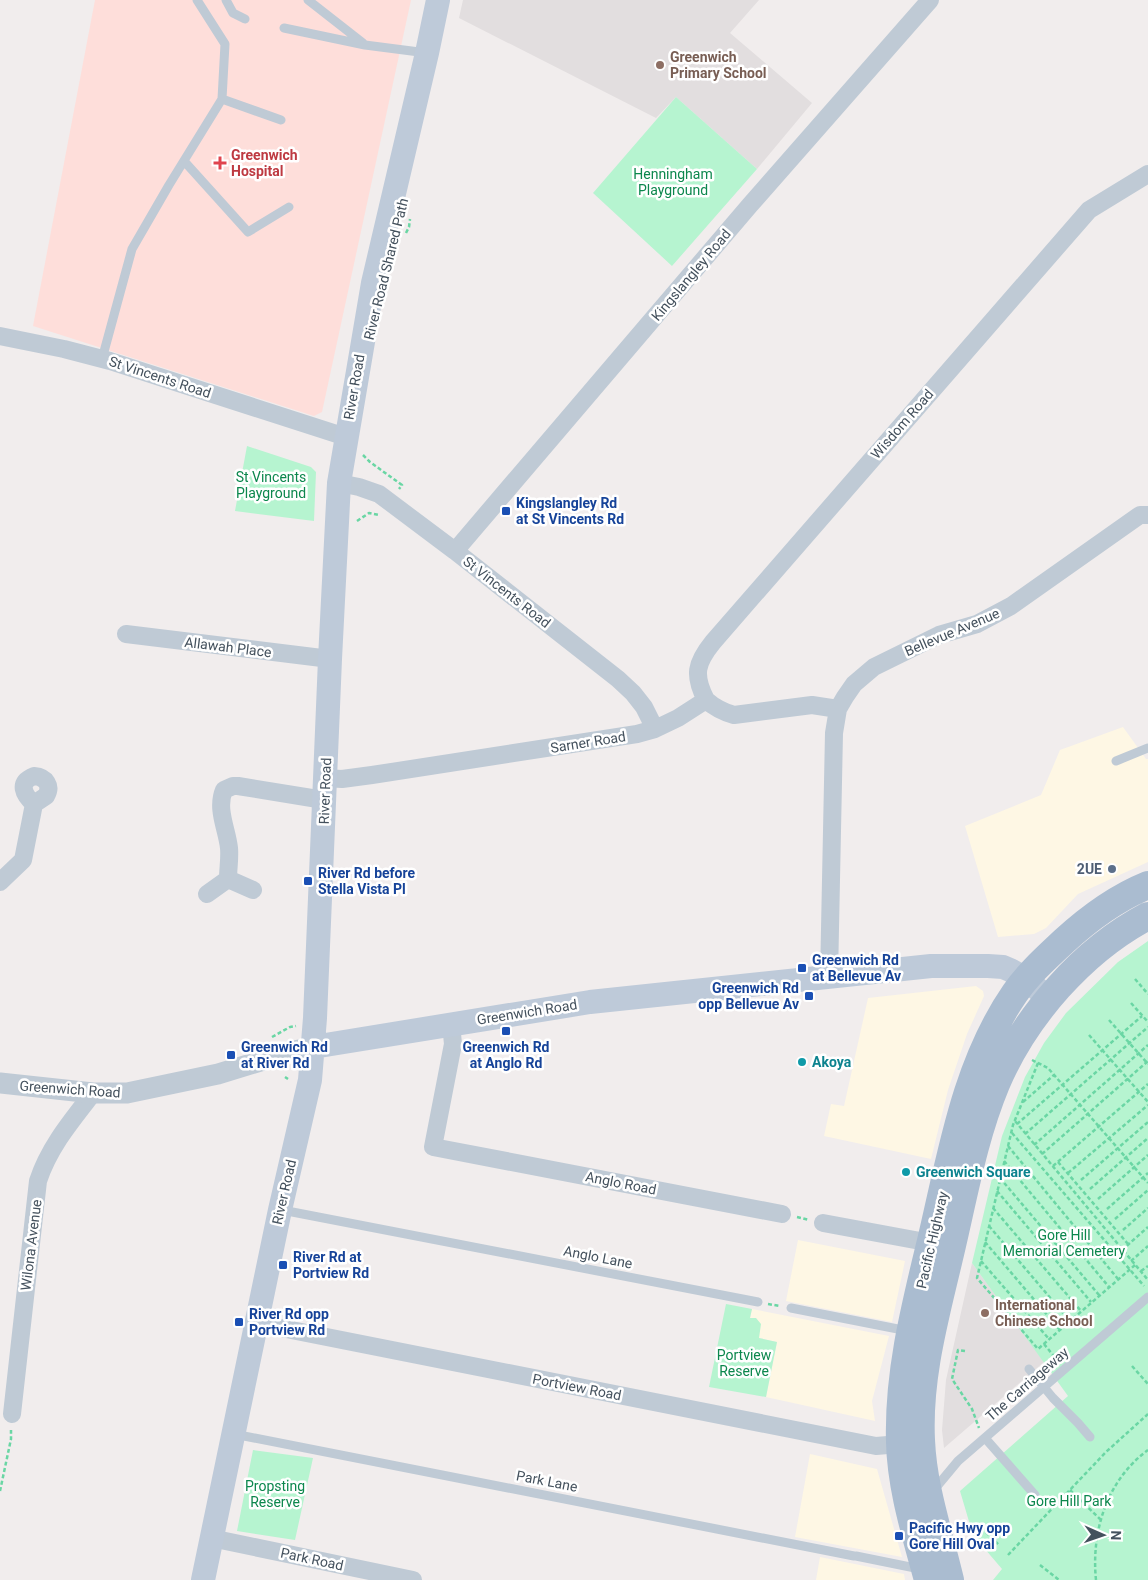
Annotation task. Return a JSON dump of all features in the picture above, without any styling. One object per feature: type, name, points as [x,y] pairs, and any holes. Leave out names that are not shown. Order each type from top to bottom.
[{"type":"main road","name":"River Road","points":[[202,1580],[280,1210],[310,1080],[316,1018],[339,483],[354,444],[372,283],[427,54],[438,0]]},
{"type":"main road","name":"Pacific Highway","points":[[934,1577],[912,1518],[904,1480],[900,1444],[900,1403],[903,1367],[965,1103],[980,1060],[993,1032],[1004,1011],[1026,979],[1045,958],[1081,925],[1130,892],[1148,885]]},
{"type":"main road","name":"Pacific Highway","points":[[934,1577],[929,1496],[924,1471],[921,1438],[921,1398],[925,1367],[970,1172],[989,1105],[1003,1068],[1035,1015],[1071,974],[1101,948],[1148,916]]},
{"type":"main road","name":"Greenwich Road","points":[[313,1047],[590,1002],[931,966],[988,966],[1010,970],[1026,979],[1049,999]]},
{"type":"street","name":"Kingslangley Road","points":[[454,551],[744,212],[930,0]]},
{"type":"street","name":"Wisdom Road","points":[[706,700],[700,690],[698,671],[703,654],[713,642],[1088,210],[1148,174]]},
{"type":"street","name":"St Vincents Road","points":[[0,336],[102,359],[354,444]]},
{"type":"street","name":"St Vincents Road","points":[[339,483],[379,494],[593,659],[634,693],[644,707],[654,729]]},
{"type":"street","name":"Bellevue Avenue","points":[[829,978],[834,733],[838,710],[854,684],[874,667],[939,635],[977,624],[1011,606],[1140,515],[1148,515]]},
{"type":"street","name":"Allawah Place","points":[[126,634],[330,659]]},
{"type":"street","points":[[706,700],[720,710],[734,715],[812,705],[838,710]]},
{"type":"street","name":"Sarner Road","points":[[228,880],[229,846],[221,806],[224,790],[233,786],[325,789],[342,779],[619,737],[654,729],[678,718],[706,700]]},
{"type":"street","points":[[0,882],[23,860],[34,804]]},
{"type":"street","points":[[207,894],[228,880],[253,890]]},
{"type":"street","name":"Anglo Road","points":[[451,1024],[453,1044],[433,1147],[782,1214]]},
{"type":"street","name":"Greenwich Road","points":[[0,1083],[93,1093],[127,1093],[218,1074],[313,1047]]},
{"type":"street","name":"Wilona Avenue","points":[[12,1414],[38,1181],[44,1164],[53,1148],[93,1093]]},
{"type":"street","points":[[823,1223],[931,1242]]},
{"type":"street","name":"Portview Road","points":[[256,1323],[876,1446],[900,1444]]},
{"type":"street","name":"Park Road","points":[[211,1538],[413,1580]]},
{"type":"lane","points":[[102,359],[132,249],[222,99],[225,44],[197,0]]},
{"type":"lane","points":[[226,0],[233,13],[245,19]]},
{"type":"lane","points":[[308,0],[365,45]]},
{"type":"lane","points":[[284,28],[365,45],[427,54]]},
{"type":"lane","points":[[222,99],[281,120]]},
{"type":"lane","points":[[184,161],[248,232],[289,207]]},
{"type":"lane","points":[[1116,761],[1148,748]]},
{"type":"lane","name":"Anglo Lane","points":[[280,1210],[758,1302]]},
{"type":"lane","name":"The Carriageway","points":[[929,1496],[958,1461],[1148,1297]]},
{"type":"lane","points":[[791,1308],[911,1332]]},
{"type":"lane","points":[[1029,1369],[1044,1388],[1090,1437]]},
{"type":"lane","name":"Park Lane","points":[[234,1434],[855,1556],[934,1577]]},
{"type":"lane","points":[[985,1438],[1035,1495]]},
{"type":"path","name":"River Road Shared Path","points":[[403,239],[409,227],[410,211]]},
{"type":"path","points":[[354,444],[370,462],[402,485],[384,516],[369,514],[356,522]]},
{"type":"path","points":[[1136,979],[1148,994]]},
{"type":"path","points":[[1131,1003],[1148,1022]]},
{"type":"path","points":[[1016,1122],[1063,1085],[1142,1016]]},
{"type":"path","points":[[1042,1154],[1148,1062],[1109,1020]]},
{"type":"path","points":[[1025,1134],[1148,1027]]},
{"type":"path","points":[[1068,1173],[1148,1103],[1089,1035]]},
{"type":"path","points":[[1034,1145],[1148,1045]]},
{"type":"path","points":[[1135,1265],[1038,1349],[977,1278],[1008,1146],[1036,1062],[1048,1068],[1148,1183]]},
{"type":"path","points":[[1022,1103],[1054,1075]]},
{"type":"path","points":[[1052,1167],[1148,1084]]},
{"type":"path","points":[[1016,1122],[1148,1280]]},
{"type":"path","points":[[1081,1180],[1148,1122]]},
{"type":"path","points":[[1012,1132],[1148,1291]]},
{"type":"path","points":[[1090,1189],[1148,1138]]},
{"type":"path","points":[[1008,1146],[1118,1279]]},
{"type":"path","points":[[1098,1199],[1148,1155]]},
{"type":"path","points":[[1004,1162],[1109,1287]]},
{"type":"path","points":[[1058,1162],[1128,1244]]},
{"type":"path","points":[[1107,1209],[1148,1173]]},
{"type":"path","points":[[1000,1178],[1100,1295]]},
{"type":"path","points":[[1115,1219],[1148,1190]]},
{"type":"path","points":[[997,1191],[1092,1302]]},
{"type":"path","points":[[993,1208],[1081,1312]]},
{"type":"path","points":[[1122,1230],[1148,1208]]},
{"type":"path","points":[[782,1214],[823,1223]]},
{"type":"path","points":[[989,1226],[1070,1321]]},
{"type":"path","points":[[1122,1250],[1148,1227]]},
{"type":"path","points":[[985,1242],[1060,1330]]},
{"type":"path","points":[[1131,1261],[1148,1246]]},
{"type":"path","points":[[981,1261],[1049,1339]]},
{"type":"path","points":[[1141,1271],[1148,1266]]},
{"type":"path","points":[[758,1302],[791,1308]]},
{"type":"path","points":[[1044,1344],[1066,1369]]},
{"type":"path","points":[[965,1351],[958,1350],[952,1379],[972,1409],[975,1421],[985,1438]]},
{"type":"path","points":[[1132,1366],[1148,1384]]},
{"type":"path","points":[[1141,1377],[1148,1379]]},
{"type":"path","points":[[0,1491],[11,1439],[12,1414]]},
{"type":"path","points":[[1008,1555],[1106,1452],[1148,1414]]},
{"type":"path","points":[[1096,1580],[1094,1561],[1100,1519],[1112,1492],[1125,1471],[1148,1450]]},
{"type":"path","points":[[1070,1490],[1100,1519]]},
{"type":"path","points":[[986,1532],[999,1545]]},
{"type":"path","points":[[1040,1565],[1058,1580]]},
{"type":"shaded area","name":"Greenwich Hospital","points":[[95,0],[411,0],[322,412],[314,416],[33,326]]},
{"type":"shaded area","name":"Greenwich Primary School","points":[[463,0],[759,0],[730,33],[812,103],[757,169],[676,97],[656,118],[459,18]]},
{"type":"shaded area","points":[[1123,727],[1146,759],[1148,759],[1148,862],[1078,894],[1046,928],[1034,934],[998,937],[965,826],[1041,795],[1060,750]]},
{"type":"shaded area","points":[[976,986],[983,991],[984,996],[967,1034],[948,1090],[931,1159],[824,1136],[831,1104],[844,1106],[868,998]]},
{"type":"shaded area","points":[[798,1240],[905,1261],[892,1322],[786,1301]]},
{"type":"shaded area","name":"International Chinese School","points":[[972,1263],[1044,1362],[944,1448],[942,1430],[946,1380]]},
{"type":"shaded area","points":[[752,1309],[889,1336],[872,1401],[875,1421],[766,1397],[777,1342],[759,1338],[750,1318]]},
{"type":"shaded area","points":[[810,1454],[877,1469],[902,1557],[795,1537]]},
{"type":"shaded area","points":[[820,1557],[904,1574],[905,1580],[816,1580]]},
{"type":"green space","name":"Henningham Playground","points":[[676,97],[757,169],[672,266],[593,193]]},
{"type":"green space","name":"St Vincents Playground","points":[[247,446],[311,467],[316,472],[314,521],[235,511]]},
{"type":"green space","name":"Gore Hill Memorial Cemetery","points":[[1148,941],[1148,1580],[993,1580],[1002,1569],[973,1535],[960,1491],[1068,1396],[972,1263],[1002,1136],[1025,1077],[1044,1043],[1066,1013],[1118,962]]},
{"type":"green space","name":"Portview Reserve","points":[[726,1304],[752,1309],[750,1318],[756,1318],[761,1324],[759,1338],[777,1342],[766,1397],[709,1387]]},
{"type":"green space","name":"Propsting Reserve","points":[[253,1450],[313,1458],[295,1540],[237,1531]]},
{"type":"place","name":"Greenwich Primary School","points":[[660,65]]},
{"type":"place","name":"Greenwich Hospital","points":[[220,163]]},
{"type":"place","name":"Kingslangley Rd at St Vincents Rd","points":[[506,511]]},
{"type":"place","name":"2UE","points":[[1112,869]]},
{"type":"place","name":"River Rd before Stella Vista Pl","points":[[308,881]]},
{"type":"place","name":"Greenwich Rd at Bellevue Av","points":[[802,968]]},
{"type":"place","name":"Greenwich Rd opp Bellevue Av","points":[[809,996]]},
{"type":"place","name":"Greenwich Rd at Anglo Rd","points":[[506,1031]]},
{"type":"place","name":"Greenwich Rd at River Rd","points":[[231,1055]]},
{"type":"place","name":"Akoya","points":[[802,1062]]},
{"type":"place","name":"Greenwich Square","points":[[906,1172]]},
{"type":"place","name":"River Rd at Portview Rd","points":[[283,1265]]},
{"type":"place","name":"International Chinese School","points":[[985,1313]]},
{"type":"place","name":"River Rd opp Portview Rd","points":[[239,1322]]},
{"type":"place","name":"Pacific Hwy opp Gore Hill Oval","points":[[899,1536]]},
{"type":"park label","name":"Gore Hill Park","points":[[1069,1501]]}]
